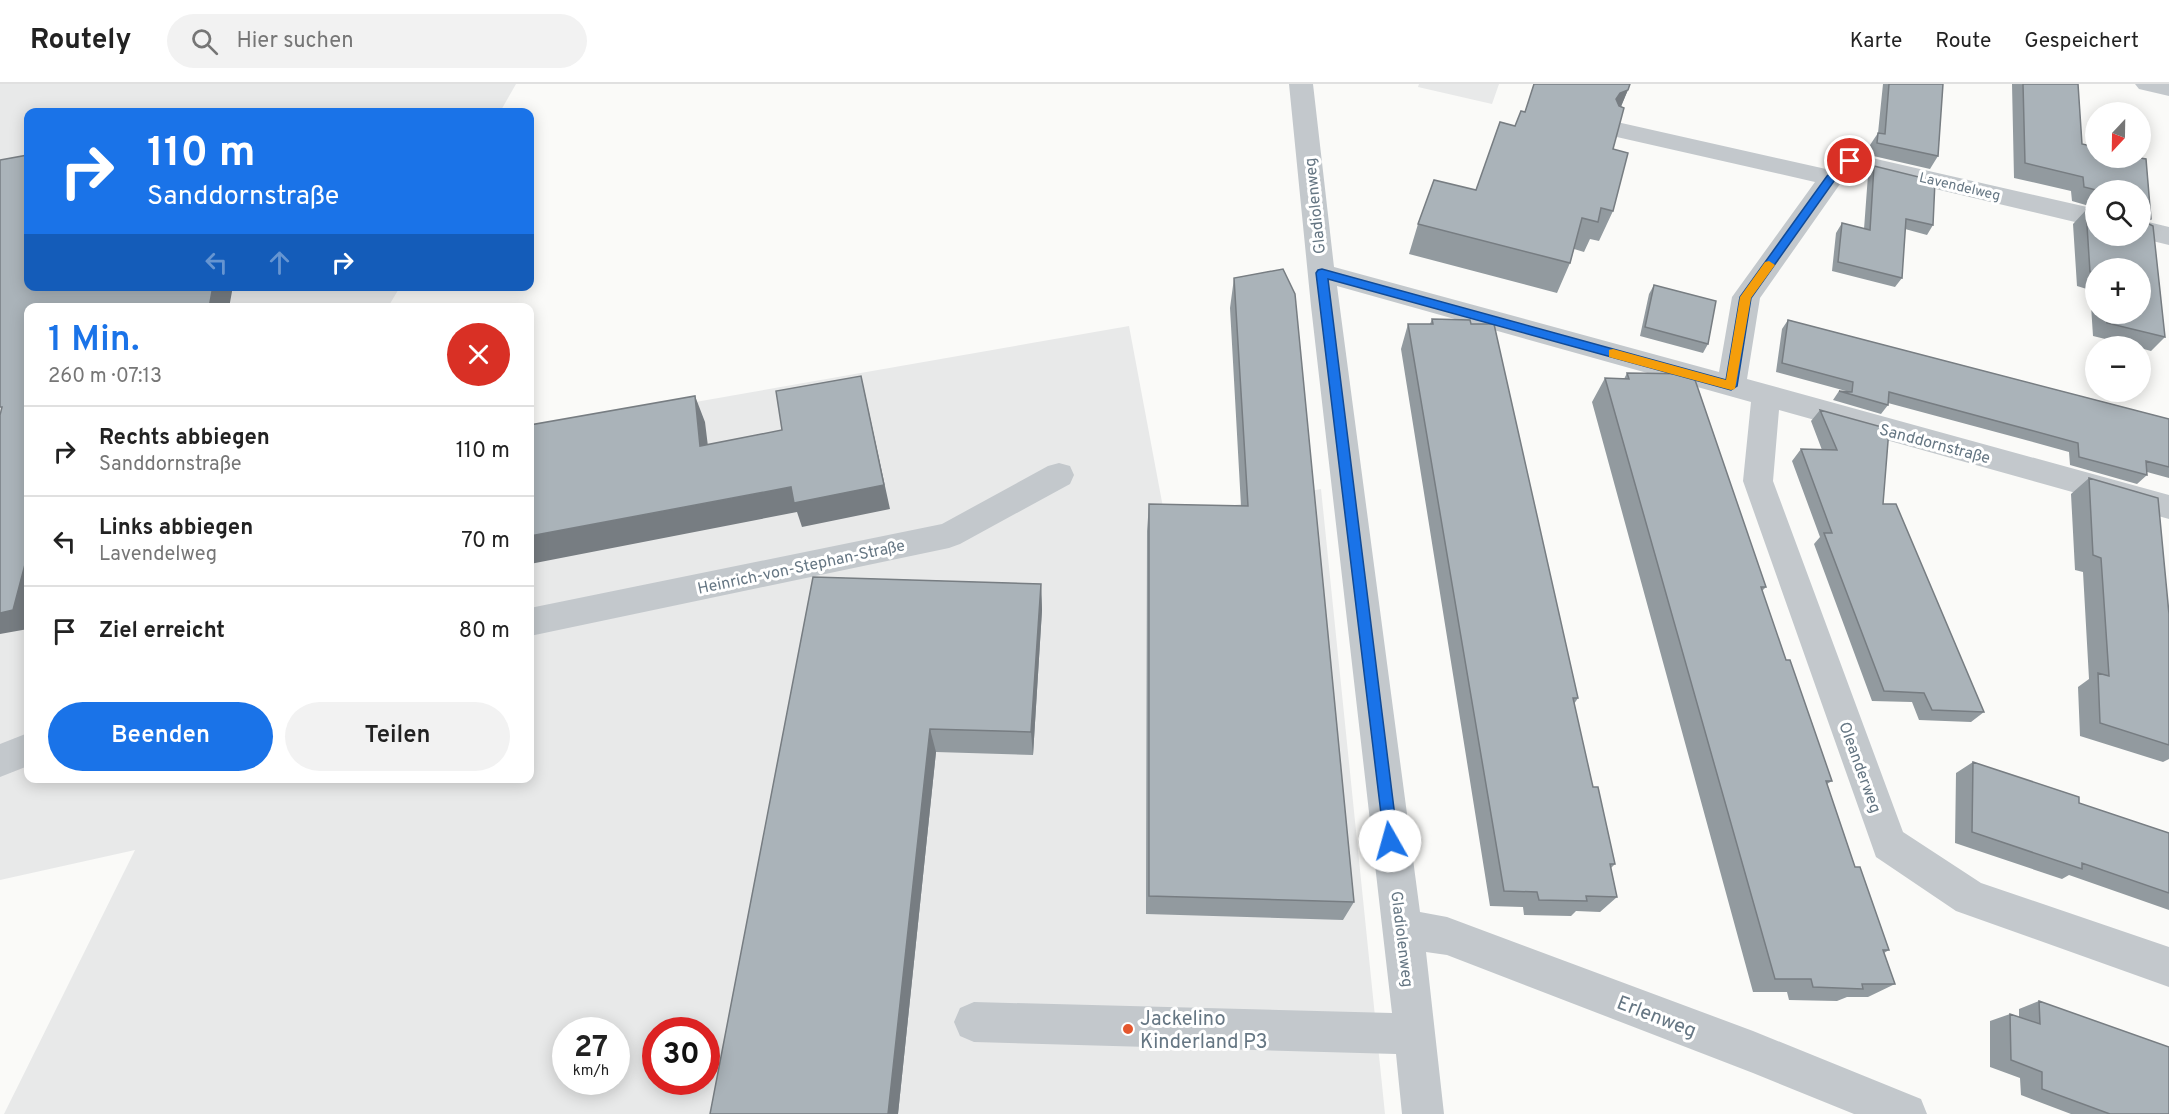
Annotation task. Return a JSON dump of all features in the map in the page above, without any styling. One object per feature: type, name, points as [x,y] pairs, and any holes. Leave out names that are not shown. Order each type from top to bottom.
[{"type":"street","name":"Gladiolenweg","points":[[1301,84],[1395,875],[1404,929],[1423,1114]]},
{"type":"street","points":[[2147,84],[2169,88]]},
{"type":"street","points":[[1617,130],[1831,178]]},
{"type":"street","name":"Lavendelweg","points":[[1731,386],[1746,297],[1831,178],[1850,161],[2085,215]]},
{"type":"street","points":[[2151,232],[2169,236]]},
{"type":"street","name":"Sanddornstraße","points":[[1322,273],[2168,510]]},
{"type":"street","name":"Oleanderweg","points":[[1766,396],[1758,481],[1889,844],[1970,898],[2169,967]]},
{"type":"street","name":"Heinrich-von-Stephan-Straße","points":[[534,621],[949,535],[1059,475]]},
{"type":"street","points":[[0,761],[24,751]]},
{"type":"street","name":"Erlenweg","points":[[1404,929],[1447,936],[1753,1052],[1906,1114]]},
{"type":"street","points":[[974,1022],[1414,1034]]},
{"type":"shaded area","points":[[0,84],[516,84],[502,108],[24,108],[24,291],[398,291],[390,303],[24,303],[24,783],[534,783],[534,430],[1129,326],[1165,518],[1321,489],[1385,1114],[4,1114],[135,850],[0,880]]},
{"type":"shaded area","points":[[1419,84],[1499,84],[1492,104],[1418,87]]},
{"type":"building","points":[[1534,84],[1630,84],[1628,90],[1620,93],[1616,99],[1619,106],[1624,108],[1613,149],[1628,153],[1613,211],[1601,208],[1598,222],[1582,218],[1570,263],[1418,224],[1434,180],[1476,190],[1500,122],[1515,126],[1521,111],[1525,112]]},
{"type":"building","points":[[1889,84],[1943,84],[1938,156],[1877,143],[1878,133],[1885,134]]},
{"type":"building","points":[[2023,84],[2078,84],[2082,144],[2085,145],[2085,168],[2147,168],[2148,180],[2085,180],[2085,187],[2083,177],[2025,163]]},
{"type":"building","points":[[24,156],[24,291],[212,291],[210,303],[24,303],[24,568],[13,610],[0,613],[0,415],[2,407],[0,407],[0,160]]},
{"type":"building","points":[[1874,166],[1935,181],[1933,225],[1906,219],[1902,278],[1838,262],[1842,223],[1870,230]]},
{"type":"building","points":[[2151,225],[2153,226],[2165,337],[2111,324],[2151,324],[2151,258],[2089,258],[2088,246],[2151,246]]},
{"type":"building","points":[[1283,269],[1295,294],[1354,902],[1149,896],[1149,504],[1248,506],[1234,278]]},
{"type":"building","points":[[1654,285],[1716,301],[1708,344],[1645,327]]},
{"type":"building","points":[[1432,319],[1470,320],[1471,324],[1494,324],[1578,698],[1573,698],[1593,787],[1598,787],[1615,864],[1610,864],[1617,897],[1586,896],[1587,901],[1539,900],[1537,892],[1504,891],[1408,324],[1433,324]]},
{"type":"building","points":[[1788,320],[2085,397],[2085,402],[2104,402],[2169,419],[2169,467],[2146,461],[2147,475],[2079,457],[2078,443],[1889,392],[1888,405],[1839,391],[1852,392],[1853,382],[1782,363]]},
{"type":"building","points":[[1627,373],[1693,374],[1766,587],[1761,587],[1786,660],[1790,660],[1832,781],[1826,781],[1855,867],[1860,867],[1889,950],[1883,950],[1895,984],[1862,984],[1863,989],[1813,987],[1811,979],[1775,979],[1605,378],[1629,379]]},
{"type":"building","points":[[861,376],[884,485],[794,503],[791,487],[534,535],[534,424],[695,396],[700,446],[782,430],[776,391]]},
{"type":"building","points":[[1820,410],[1889,429],[1883,504],[1896,504],[1984,712],[1932,710],[1924,693],[1884,691],[1824,533],[1832,533],[1801,449],[1837,450]]},
{"type":"building","points":[[2089,478],[2158,498],[2169,614],[2169,745],[2100,723],[2098,673],[2109,676],[2101,558],[2093,555]]},
{"type":"building","points":[[813,577],[1041,584],[1031,732],[930,729],[888,1114],[710,1114],[714,1095],[720,1095],[720,1062]]},
{"type":"building","points":[[1973,762],[2079,797],[2079,803],[2169,833],[2169,893],[2082,863],[2082,869],[1972,832]]},
{"type":"building","points":[[2039,1001],[2169,1047],[2169,1114],[2110,1114],[2042,1089],[2042,1072],[2011,1060],[2010,1014],[2040,1024]]},
{"type":"slow traffic","points":[[1613,354],[1731,386],[1746,297],[1769,265]]},
{"type":"place","name":"Jackelino Kinderland P3","points":[[1128,1029]]},
{"type":"route","points":[[1390,841],[1322,273],[1731,386],[1746,297],[1831,178],[1850,161]]}]
